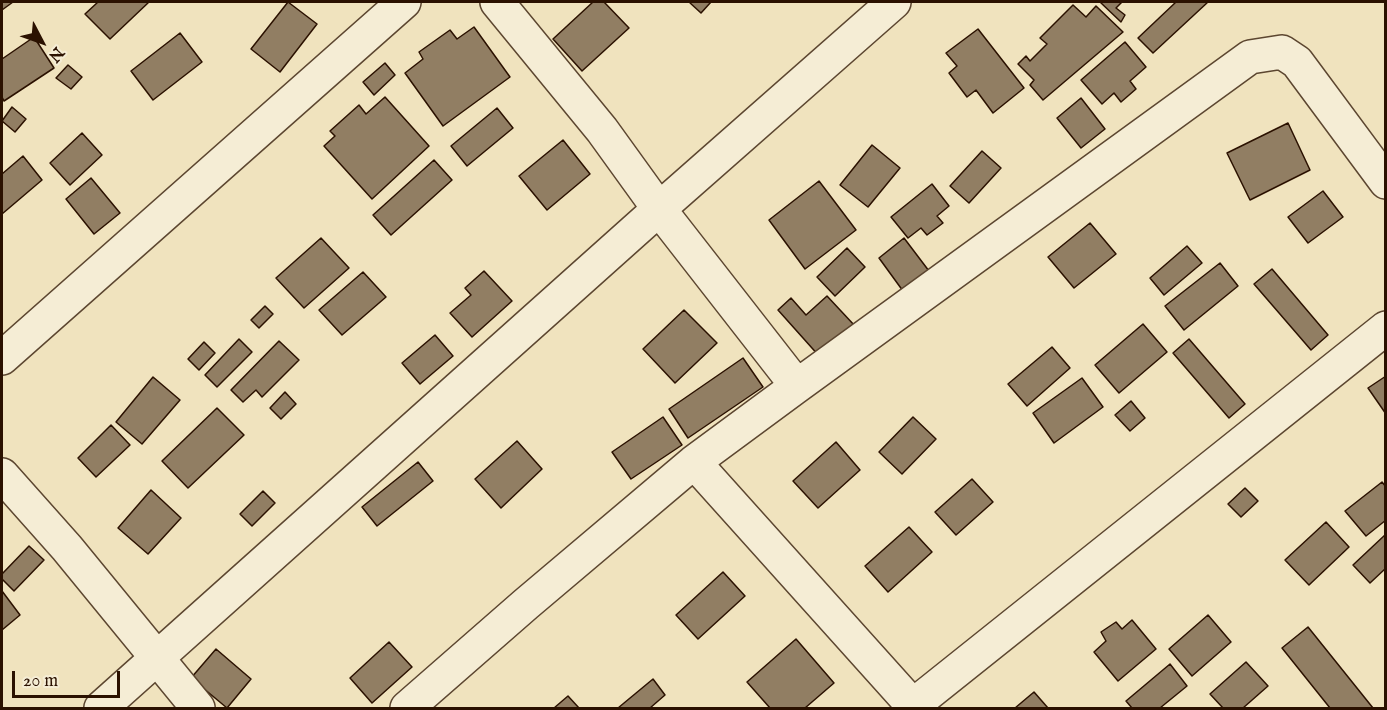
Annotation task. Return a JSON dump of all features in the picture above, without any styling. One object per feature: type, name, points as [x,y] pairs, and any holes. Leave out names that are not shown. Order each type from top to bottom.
[{"type":"street","points":[[2,358],[404,2]]},
{"type":"street","points":[[497,2],[602,130],[659,208],[797,386]]},
{"type":"street","points":[[101,708],[659,208],[894,2]]},
{"type":"street","points":[[407,708],[694,462],[1250,57],[1282,52],[1297,62],[1386,182]]},
{"type":"street","points":[[694,462],[912,708],[1386,328]]},
{"type":"street","points":[[2,475],[67,548],[198,708]]},
{"type":"building","points":[[2,2],[13,2],[2,10]]},
{"type":"building","points":[[98,2],[149,2],[110,39],[85,14]]},
{"type":"building","points":[[288,2],[317,24],[280,72],[251,49]]},
{"type":"building","points":[[593,2],[604,2],[629,28],[582,71],[553,39]]},
{"type":"building","points":[[689,2],[711,2],[701,13]]},
{"type":"building","points":[[1100,2],[1122,2],[1116,8],[1125,15],[1121,22]]},
{"type":"building","points":[[1176,2],[1208,2],[1153,53],[1138,38]]},
{"type":"building","points":[[1073,5],[1086,17],[1096,6],[1123,32],[1043,100],[1030,85],[1034,80],[1018,64],[1026,56],[1030,61],[1047,44],[1040,38]]},
{"type":"building","points":[[474,27],[510,77],[443,126],[405,73],[423,59],[419,52],[450,30],[457,39]]},
{"type":"building","points":[[978,29],[1024,88],[993,113],[976,90],[967,97],[949,73],[957,66],[946,53]]},
{"type":"building","points":[[180,33],[202,62],[153,100],[131,71]]},
{"type":"building","points":[[34,37],[54,68],[4,101],[2,97],[2,59]]},
{"type":"building","points":[[1125,42],[1146,67],[1130,81],[1136,89],[1121,102],[1114,93],[1102,104],[1081,80]]},
{"type":"building","points":[[385,63],[395,75],[374,95],[363,82]]},
{"type":"building","points":[[68,65],[82,77],[71,89],[56,78]]},
{"type":"building","points":[[385,97],[429,146],[372,199],[324,146],[335,136],[330,131],[359,105],[366,114]]},
{"type":"building","points":[[1081,98],[1105,129],[1081,148],[1057,118]]},
{"type":"building","points":[[12,107],[26,119],[15,132],[2,121]]},
{"type":"building","points":[[497,108],[513,128],[467,166],[451,146]]},
{"type":"building","points":[[1288,123],[1310,170],[1250,200],[1227,153]]},
{"type":"building","points":[[82,133],[102,155],[70,185],[50,163]]},
{"type":"building","points":[[563,140],[590,174],[547,210],[519,176]]},
{"type":"building","points":[[872,145],[900,168],[868,207],[840,185]]},
{"type":"building","points":[[982,151],[1001,168],[969,203],[950,186]]},
{"type":"building","points":[[23,156],[42,180],[2,214],[2,174]]},
{"type":"building","points":[[434,160],[452,180],[391,235],[373,215]]},
{"type":"building","points":[[91,178],[120,213],[94,234],[66,199]]},
{"type":"building","points":[[819,181],[856,230],[805,269],[769,220]]},
{"type":"building","points":[[932,184],[949,206],[937,216],[943,223],[927,235],[921,228],[908,238],[891,217]]},
{"type":"building","points":[[1323,191],[1343,217],[1308,243],[1288,217]]},
{"type":"building","points":[[1090,223],[1116,254],[1074,288],[1048,257]]},
{"type":"building","points":[[321,238],[349,268],[304,308],[276,278]]},
{"type":"building","points":[[904,238],[929,271],[903,291],[879,258]]},
{"type":"building","points":[[1187,246],[1202,263],[1164,295],[1150,278]]},
{"type":"building","points":[[847,248],[865,267],[835,296],[817,277]]},
{"type":"building","points":[[1220,263],[1238,286],[1184,330],[1165,306]]},
{"type":"building","points":[[1272,269],[1328,335],[1311,350],[1254,284]]},
{"type":"building","points":[[484,271],[512,301],[472,337],[450,313],[471,295],[465,288]]},
{"type":"building","points":[[363,272],[386,297],[342,335],[319,310]]},
{"type":"building","points":[[827,296],[855,326],[820,357],[778,310],[791,298],[806,315]]},
{"type":"building","points":[[265,306],[273,314],[259,328],[251,320]]},
{"type":"building","points":[[684,310],[717,343],[675,383],[643,349]]},
{"type":"building","points":[[1143,324],[1167,352],[1119,393],[1095,365]]},
{"type":"building","points":[[435,335],[453,356],[420,384],[402,363]]},
{"type":"building","points":[[239,339],[252,352],[217,387],[205,375]]},
{"type":"building","points":[[1189,339],[1245,404],[1229,418],[1173,353]]},
{"type":"building","points":[[279,341],[299,360],[262,397],[256,390],[243,402],[231,390]]},
{"type":"building","points":[[204,342],[215,353],[199,370],[188,359]]},
{"type":"building","points":[[1052,347],[1070,368],[1027,406],[1008,384]]},
{"type":"building","points":[[743,358],[763,387],[688,438],[669,409]]},
{"type":"building","points":[[1386,376],[1386,414],[1368,388]]},
{"type":"building","points":[[153,377],[180,400],[142,444],[116,422]]},
{"type":"building","points":[[1082,378],[1103,407],[1054,443],[1033,413]]},
{"type":"building","points":[[285,392],[296,404],[281,419],[270,408]]},
{"type":"building","points":[[1131,401],[1145,418],[1130,431],[1115,415]]},
{"type":"building","points":[[217,408],[244,435],[188,488],[162,461]]},
{"type":"building","points":[[663,417],[682,445],[631,479],[612,452]]},
{"type":"building","points":[[913,417],[936,439],[902,474],[879,452]]},
{"type":"building","points":[[111,425],[130,445],[96,477],[78,458]]},
{"type":"building","points":[[517,441],[542,469],[501,508],[475,479]]},
{"type":"building","points":[[836,442],[860,470],[818,508],[793,481]]},
{"type":"building","points":[[418,462],[433,481],[377,526],[362,507]]},
{"type":"building","points":[[972,479],[993,502],[956,535],[935,512]]},
{"type":"building","points":[[1382,482],[1386,487],[1386,520],[1366,536],[1345,511]]},
{"type":"building","points":[[1245,488],[1258,501],[1241,517],[1228,504]]},
{"type":"building","points":[[151,490],[181,518],[148,554],[118,528]]},
{"type":"building","points":[[263,491],[275,503],[252,526],[240,514]]},
{"type":"building","points":[[1326,522],[1349,547],[1309,585],[1285,560]]},
{"type":"building","points":[[909,527],[932,552],[888,592],[865,566]]},
{"type":"building","points":[[1386,534],[1386,568],[1370,583],[1353,565]]},
{"type":"building","points":[[29,546],[44,560],[14,591],[2,579],[2,574]]},
{"type":"building","points":[[723,572],[745,596],[698,639],[676,615]]},
{"type":"building","points":[[2,591],[20,615],[2,630]]},
{"type":"building","points":[[1208,615],[1231,642],[1192,676],[1169,649]]},
{"type":"building","points":[[1132,620],[1156,649],[1118,681],[1094,652],[1106,641],[1101,632],[1116,622],[1122,629]]},
{"type":"building","points":[[1308,627],[1373,708],[1330,708],[1282,648]]},
{"type":"building","points":[[796,639],[834,683],[805,708],[770,708],[747,682]]},
{"type":"building","points":[[389,642],[412,667],[372,703],[350,678]]},
{"type":"building","points":[[216,649],[251,679],[227,708],[191,678]]},
{"type":"building","points":[[1246,662],[1268,686],[1243,708],[1223,708],[1210,694]]},
{"type":"building","points":[[1170,664],[1187,686],[1160,708],[1132,708],[1126,701]]},
{"type":"building","points":[[653,679],[665,695],[650,708],[618,708]]},
{"type":"building","points":[[1034,692],[1048,708],[1015,708]]},
{"type":"building","points":[[568,696],[579,708],[554,708]]}]
